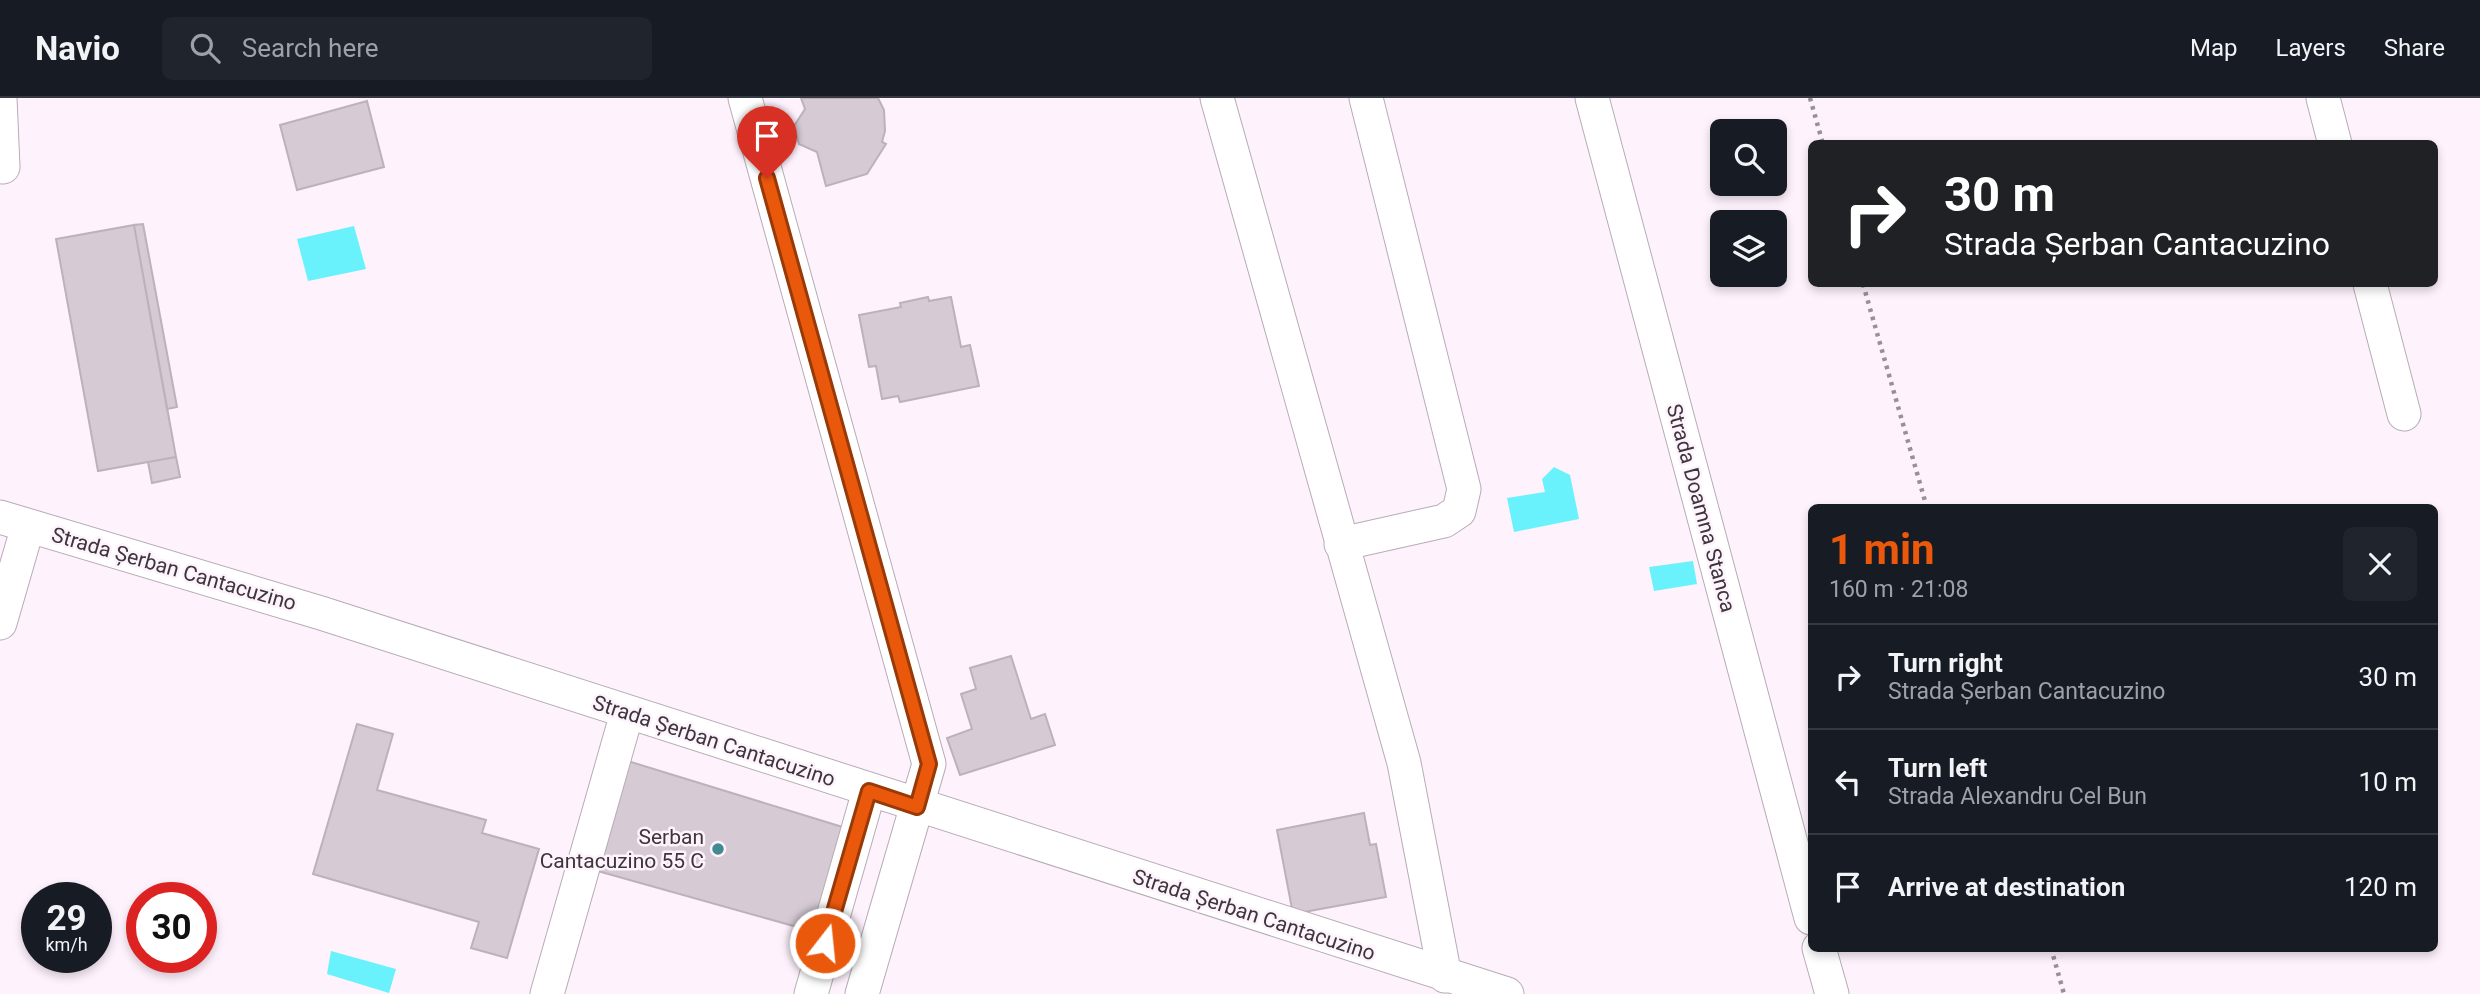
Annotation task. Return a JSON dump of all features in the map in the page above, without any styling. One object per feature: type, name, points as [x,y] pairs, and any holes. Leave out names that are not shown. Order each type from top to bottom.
[{"type":"street","points":[[0,98],[3,167]]},
{"type":"street","points":[[745,98],[929,764],[862,994]]},
{"type":"street","points":[[1217,98],[1404,763],[1445,976]]},
{"type":"street","points":[[1341,544],[1444,521],[1458,511],[1464,489],[1366,98]]},
{"type":"street","name":"Strada Doamna Stanca","points":[[1592,98],[1808,907]]},
{"type":"street","points":[[2323,98],[2333,140]]},
{"type":"street","points":[[2371,287],[2404,414]]},
{"type":"street","points":[[0,623],[17,563],[14,522]]},
{"type":"street","name":"Strada Șerban Cantacuzino","points":[[14,522],[321,613],[917,807],[1507,994]]},
{"type":"street","points":[[547,994],[627,713]]},
{"type":"street","points":[[811,994],[869,791]]},
{"type":"street","points":[[1820,952],[1832,994]]},
{"type":"path","points":[[1810,98],[1822,140]]},
{"type":"path","points":[[1864,287],[1926,504]]},
{"type":"path","points":[[2052,952],[2064,994]]},
{"type":"water","points":[[354,226],[366,269],[308,281],[297,239]]},
{"type":"water","points":[[1554,467],[1570,475],[1579,519],[1514,532],[1507,498],[1545,492],[1542,479]]},
{"type":"water","points":[[1693,561],[1697,584],[1654,591],[1649,567]]},
{"type":"water","points":[[331,951],[396,969],[389,993],[327,974]]},
{"type":"building","points":[[801,98],[878,98],[884,110],[885,131],[882,142],[886,144],[867,174],[826,186],[817,152],[799,144],[794,126],[805,109]]},
{"type":"building","points":[[367,101],[384,167],[297,190],[280,125]]},
{"type":"building","points":[[143,224],[177,407],[167,409],[134,225]]},
{"type":"building","points":[[134,225],[176,457],[98,471],[56,239]]},
{"type":"building","points":[[928,297],[929,301],[951,297],[961,347],[970,345],[979,386],[900,402],[898,396],[882,399],[876,366],[869,367],[859,315],[901,307],[900,303]]},
{"type":"building","points":[[176,457],[180,477],[152,483],[148,462]]},
{"type":"building","points":[[1011,656],[1031,719],[1045,714],[1055,745],[960,775],[947,738],[972,729],[961,694],[976,689],[970,668]]},
{"type":"building","points":[[357,724],[393,734],[377,790],[486,820],[482,833],[539,849],[507,958],[471,948],[479,922],[313,874]]},
{"type":"building","name":"Serban Cantacuzino 55 C","points":[[618,758],[849,829],[822,934],[587,868]]},
{"type":"building","points":[[1364,813],[1370,845],[1376,844],[1386,897],[1293,914],[1277,830]]},
{"type":"place","name":"Serban Cantacuzino 55 C","points":[[718,849]]},
{"type":"route","points":[[767,178],[929,764],[917,807],[869,791],[825,943]]}]
